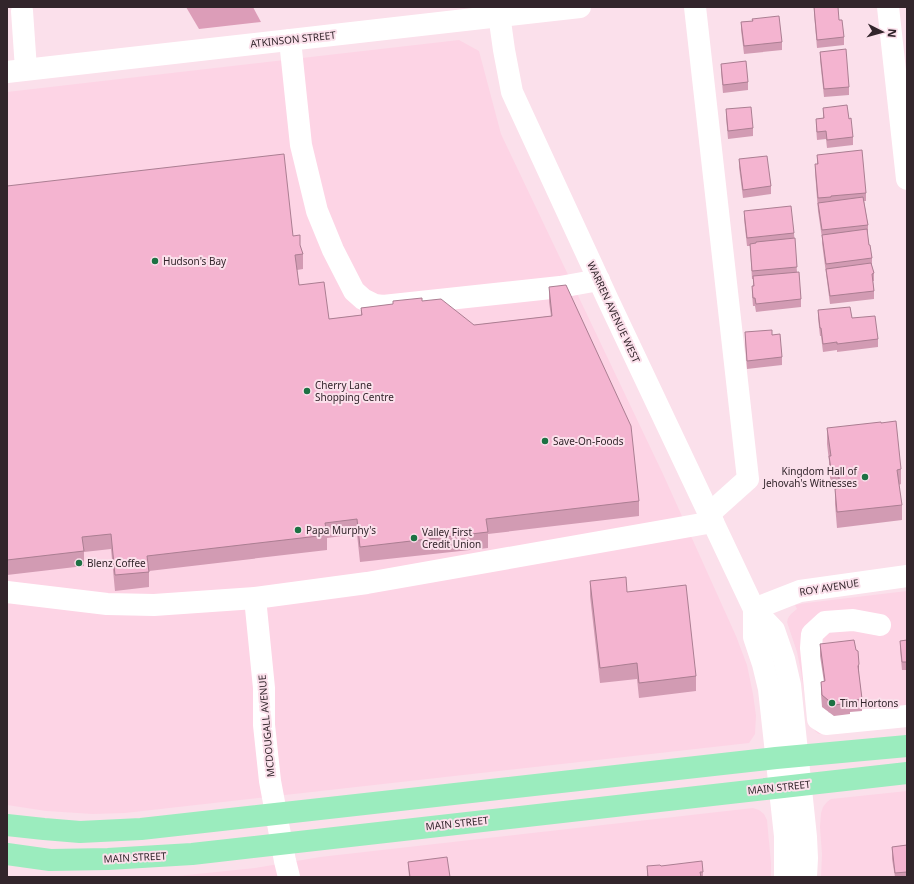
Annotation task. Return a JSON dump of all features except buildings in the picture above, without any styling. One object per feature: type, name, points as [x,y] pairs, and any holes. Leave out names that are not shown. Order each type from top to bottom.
[{"type":"main road","points":[[7,825],[80,832],[142,829],[776,758],[907,746]]},
{"type":"main road","name":"MAIN STREET","points":[[7,854],[50,860],[108,859],[192,854],[907,772]]},
{"type":"street","name":"ATKINSON STREET","points":[[17,71],[290,40],[499,12],[580,7]]},
{"type":"street","points":[[7,592],[107,604],[154,605],[254,598],[367,583],[711,518],[748,479],[695,7]]},
{"type":"street","points":[[888,7],[907,179]]},
{"type":"street","name":"WARREN AVENUE WEST","points":[[499,12],[512,92],[754,609],[774,630],[784,659],[790,685],[806,837],[806,877]]},
{"type":"street","points":[[17,71],[18,14]]},
{"type":"street","points":[[290,40],[301,145],[317,210],[333,250],[354,291],[363,299],[375,305],[383,306],[560,287],[599,280]]},
{"type":"street","name":"ROY AVENUE","points":[[754,609],[800,591],[907,576]]},
{"type":"street","name":"MCDOUGALL AVENUE","points":[[254,598],[264,688],[264,725],[270,781],[285,861],[290,877]]},
{"type":"street","name":"WARREN AVENUE WEST","points":[[754,609],[754,637],[769,689],[784,836],[785,877]]},
{"type":"street","points":[[880,625],[853,620],[825,622],[812,634],[811,653],[818,719],[826,724],[907,716]]},
{"type":"shaded area","points":[[186,7],[253,7],[261,22],[199,29]]},
{"type":"shaded area","points":[[459,40],[479,51],[501,134],[663,474],[736,636],[747,665],[753,694],[756,716],[755,734],[749,743],[125,813],[93,814],[46,811],[7,805],[7,92]]},
{"type":"shaded area","points":[[907,591],[907,725],[819,734],[815,731],[808,717],[797,652],[787,622],[791,614],[797,609],[795,605]]},
{"type":"shaded area","points":[[907,791],[907,877],[821,877],[821,813],[827,802],[831,799]]},
{"type":"shaded area","points":[[753,808],[764,814],[767,820],[771,877],[168,877],[255,868],[320,857]]},
{"type":"place","name":"Hudson's Bay","points":[[155,261]]},
{"type":"place","name":"Cherry Lane Shopping Centre","points":[[307,391]]},
{"type":"place","name":"Save-On-Foods","points":[[545,441]]},
{"type":"place","name":"Kingdom Hall of Jehovah's Witnesses","points":[[865,477]]},
{"type":"place","name":"Papa Murphy's","points":[[298,530]]},
{"type":"place","name":"Valley First Credit Union","points":[[414,538]]},
{"type":"place","name":"Blenz Coffee","points":[[79,563]]},
{"type":"place","name":"Tim Hortons","points":[[832,703]]}]
